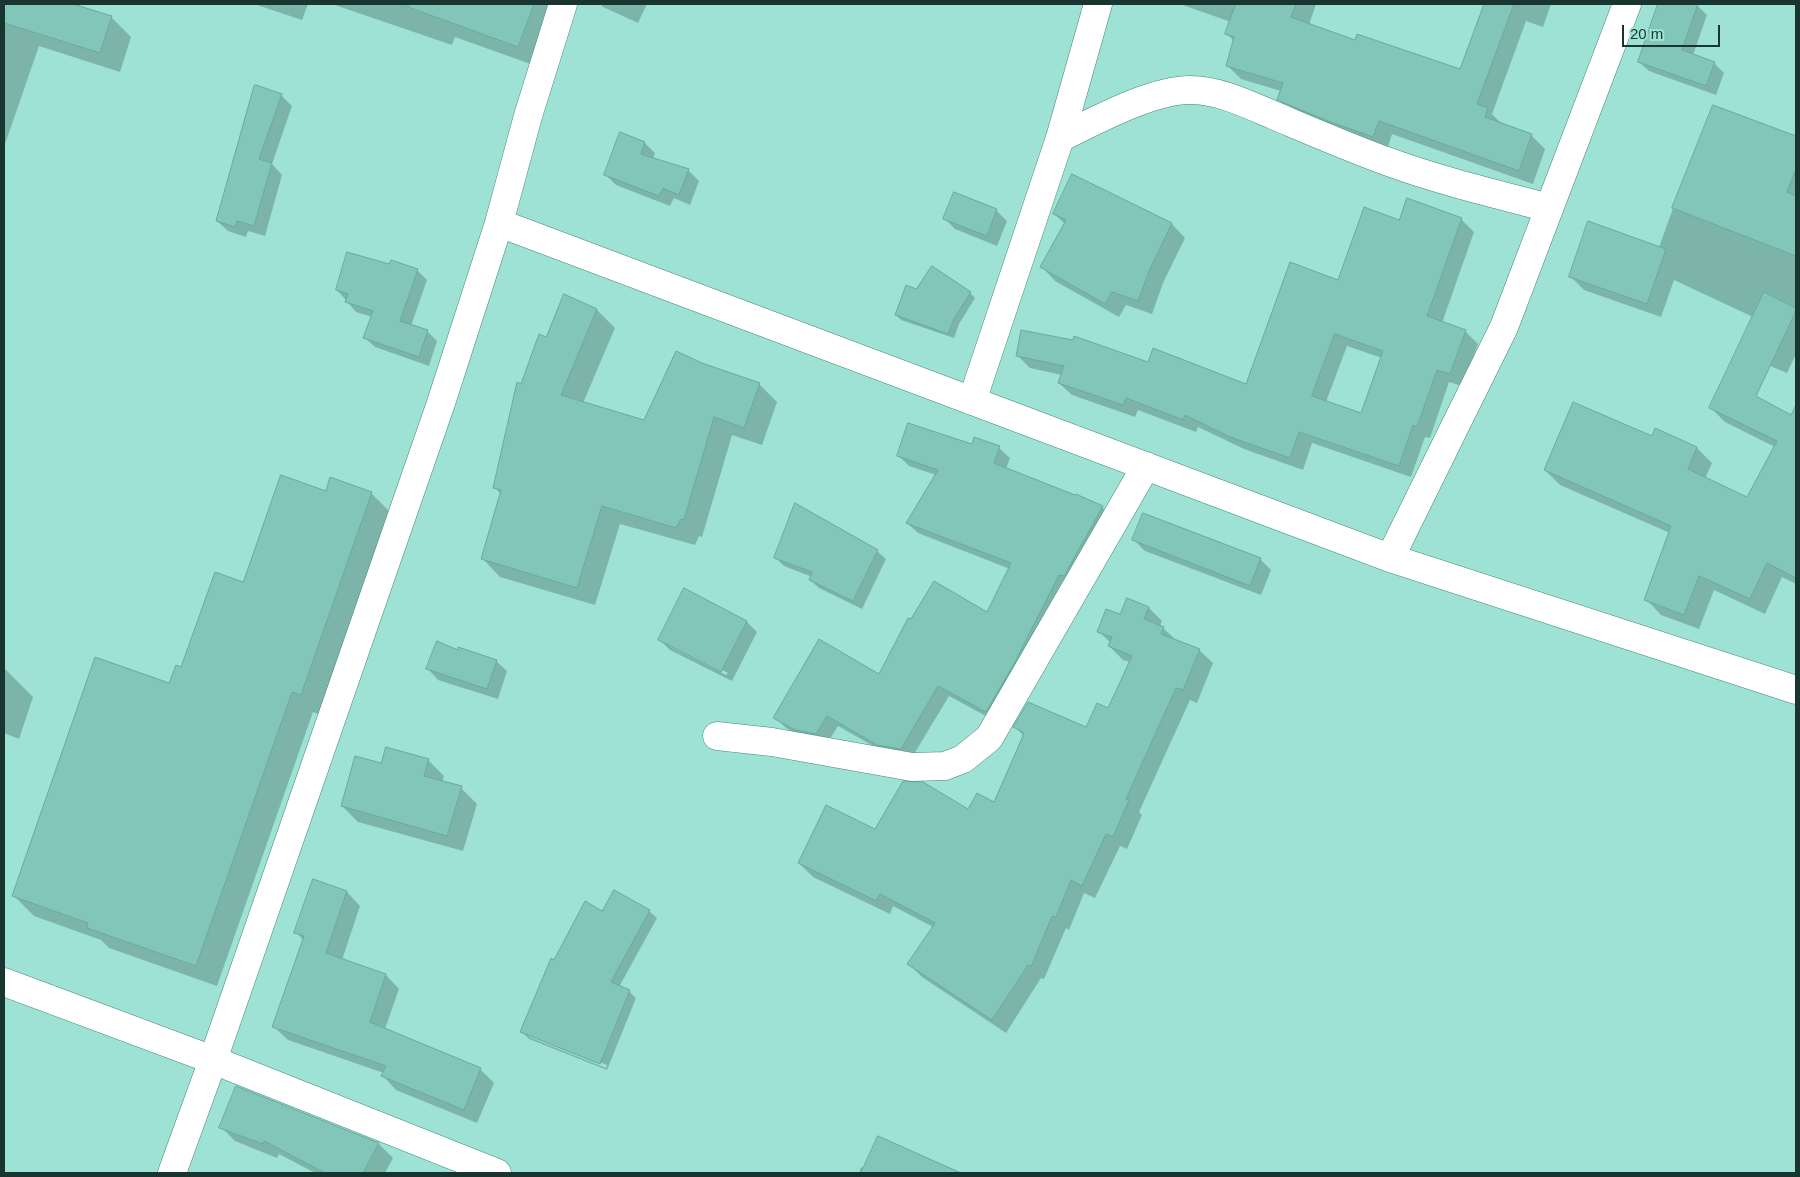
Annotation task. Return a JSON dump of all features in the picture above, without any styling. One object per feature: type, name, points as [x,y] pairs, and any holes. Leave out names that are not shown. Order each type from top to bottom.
[{"type":"street","points":[[172,1173],[441,402],[499,223],[528,116],[562,4]]},
{"type":"street","points":[[972,401],[1060,138],[1098,4]]},
{"type":"street","points":[[1390,558],[1504,327],[1627,4]]},
{"type":"street","points":[[1060,138],[1165,92],[1208,91],[1256,108],[1389,162],[1466,186],[1549,208]]},
{"type":"street","points":[[499,223],[1390,558],[1796,690]]},
{"type":"street","points":[[717,736],[772,742],[912,767],[945,766],[963,759],[989,738],[1146,466]]},
{"type":"street","points":[[4,982],[213,1060],[497,1173]]},
{"type":"building","points":[[4,4],[73,4],[112,16],[100,53],[4,23]]},
{"type":"building","points":[[409,4],[534,4],[518,47],[408,7]]},
{"type":"building","points":[[1236,4],[1296,4],[1291,17],[1355,40],[1357,34],[1460,69],[1484,4],[1514,4],[1477,104],[1488,108],[1485,117],[1532,134],[1519,171],[1379,121],[1373,137],[1277,100],[1283,83],[1226,66],[1234,37],[1225,34]]},
{"type":"building","points":[[1658,4],[1698,4],[1682,50],[1715,62],[1706,86],[1638,62]]},
{"type":"building","points":[[256,85],[282,94],[259,159],[272,163],[254,226],[237,221],[235,227],[216,221],[254,86]]},
{"type":"building","points":[[1713,105],[1796,136],[1796,169],[1787,192],[1796,196],[1796,256],[1672,208]]},
{"type":"building","points":[[620,132],[645,142],[641,154],[689,169],[679,195],[663,188],[659,196],[604,175]]},
{"type":"building","points":[[1072,174],[1172,223],[1150,269],[1138,301],[1112,292],[1105,304],[1040,267],[1066,220],[1053,214]]},
{"type":"building","points":[[954,192],[997,209],[987,236],[943,219]]},
{"type":"building","points":[[1407,198],[1462,218],[1427,316],[1466,330],[1450,374],[1437,370],[1417,427],[1413,425],[1399,466],[1299,432],[1290,458],[1230,437],[1185,415],[1183,420],[1126,398],[1123,405],[1058,383],[1064,366],[1016,356],[1021,330],[1073,340],[1074,336],[1148,362],[1153,348],[1246,384],[1290,262],[1338,280],[1364,207],[1399,220]],"holes":[[[1335,334],[1383,351],[1361,413],[1312,396]]]},
{"type":"building","points":[[1588,221],[1666,249],[1647,304],[1569,277]]},
{"type":"building","points":[[347,252],[389,264],[391,260],[418,269],[400,321],[428,330],[419,357],[363,338],[373,311],[345,302],[348,294],[336,290]]},
{"type":"building","points":[[932,266],[971,292],[954,319],[948,334],[895,315],[906,285],[916,289]]},
{"type":"building","points":[[1764,292],[1796,308],[1756,396],[1791,415],[1796,405],[1796,578],[1767,563],[1750,599],[1699,576],[1684,615],[1644,600],[1671,526],[1544,470],[1573,402],[1652,436],[1655,428],[1697,447],[1688,469],[1747,497],[1777,441],[1709,408]]},
{"type":"building","points":[[564,294],[597,309],[561,395],[644,420],[676,351],[702,363],[760,383],[744,428],[714,417],[684,520],[681,519],[676,528],[602,506],[577,588],[481,559],[501,490],[493,488],[517,382],[521,384],[539,334],[546,337]]},
{"type":"building","points":[[908,423],[972,444],[974,437],[1000,446],[994,463],[1103,506],[1064,576],[1059,575],[1015,662],[986,712],[938,686],[901,749],[877,745],[827,716],[816,734],[795,730],[773,718],[819,639],[879,674],[908,618],[911,619],[934,581],[987,612],[1011,563],[906,523],[938,470],[897,456]]},
{"type":"building","points":[[281,475],[326,491],[330,477],[372,492],[301,695],[292,692],[196,966],[87,928],[88,923],[12,896],[95,657],[169,683],[176,665],[181,667],[215,572],[243,582]]},
{"type":"building","points":[[795,503],[878,550],[853,601],[809,580],[812,572],[774,558]]},
{"type":"building","points":[[1143,513],[1261,558],[1250,586],[1132,540]]},
{"type":"building","points":[[684,588],[747,621],[721,672],[658,640]]},
{"type":"building","points":[[1127,598],[1149,607],[1144,619],[1164,627],[1161,634],[1200,649],[1183,690],[1176,688],[1126,799],[1129,800],[1113,837],[1106,834],[1082,886],[1071,880],[1056,917],[1052,916],[1031,967],[1028,965],[992,1020],[907,964],[935,923],[880,894],[876,901],[798,863],[826,805],[875,829],[903,781],[923,782],[968,809],[977,793],[994,802],[1023,736],[1023,732],[1013,727],[1028,702],[1086,727],[1097,703],[1108,708],[1132,656],[1108,646],[1112,637],[1097,632],[1106,609],[1120,614]]},
{"type":"building","points":[[437,641],[458,650],[458,647],[497,660],[487,689],[426,669]]},
{"type":"building","points":[[386,747],[429,759],[424,776],[462,786],[447,836],[341,806],[355,756],[381,763]]},
{"type":"building","points":[[313,879],[347,891],[326,953],[386,974],[370,1022],[481,1068],[464,1110],[381,1076],[386,1066],[272,1027],[304,936],[294,933]]},
{"type":"building","points":[[614,890],[650,910],[611,982],[630,990],[600,1064],[520,1032],[551,958],[554,960],[585,901],[602,911]]},
{"type":"building","points":[[236,1086],[379,1143],[363,1173],[325,1173],[264,1141],[263,1144],[219,1128]]},
{"type":"building","points":[[878,1136],[961,1173],[861,1173]]}]
